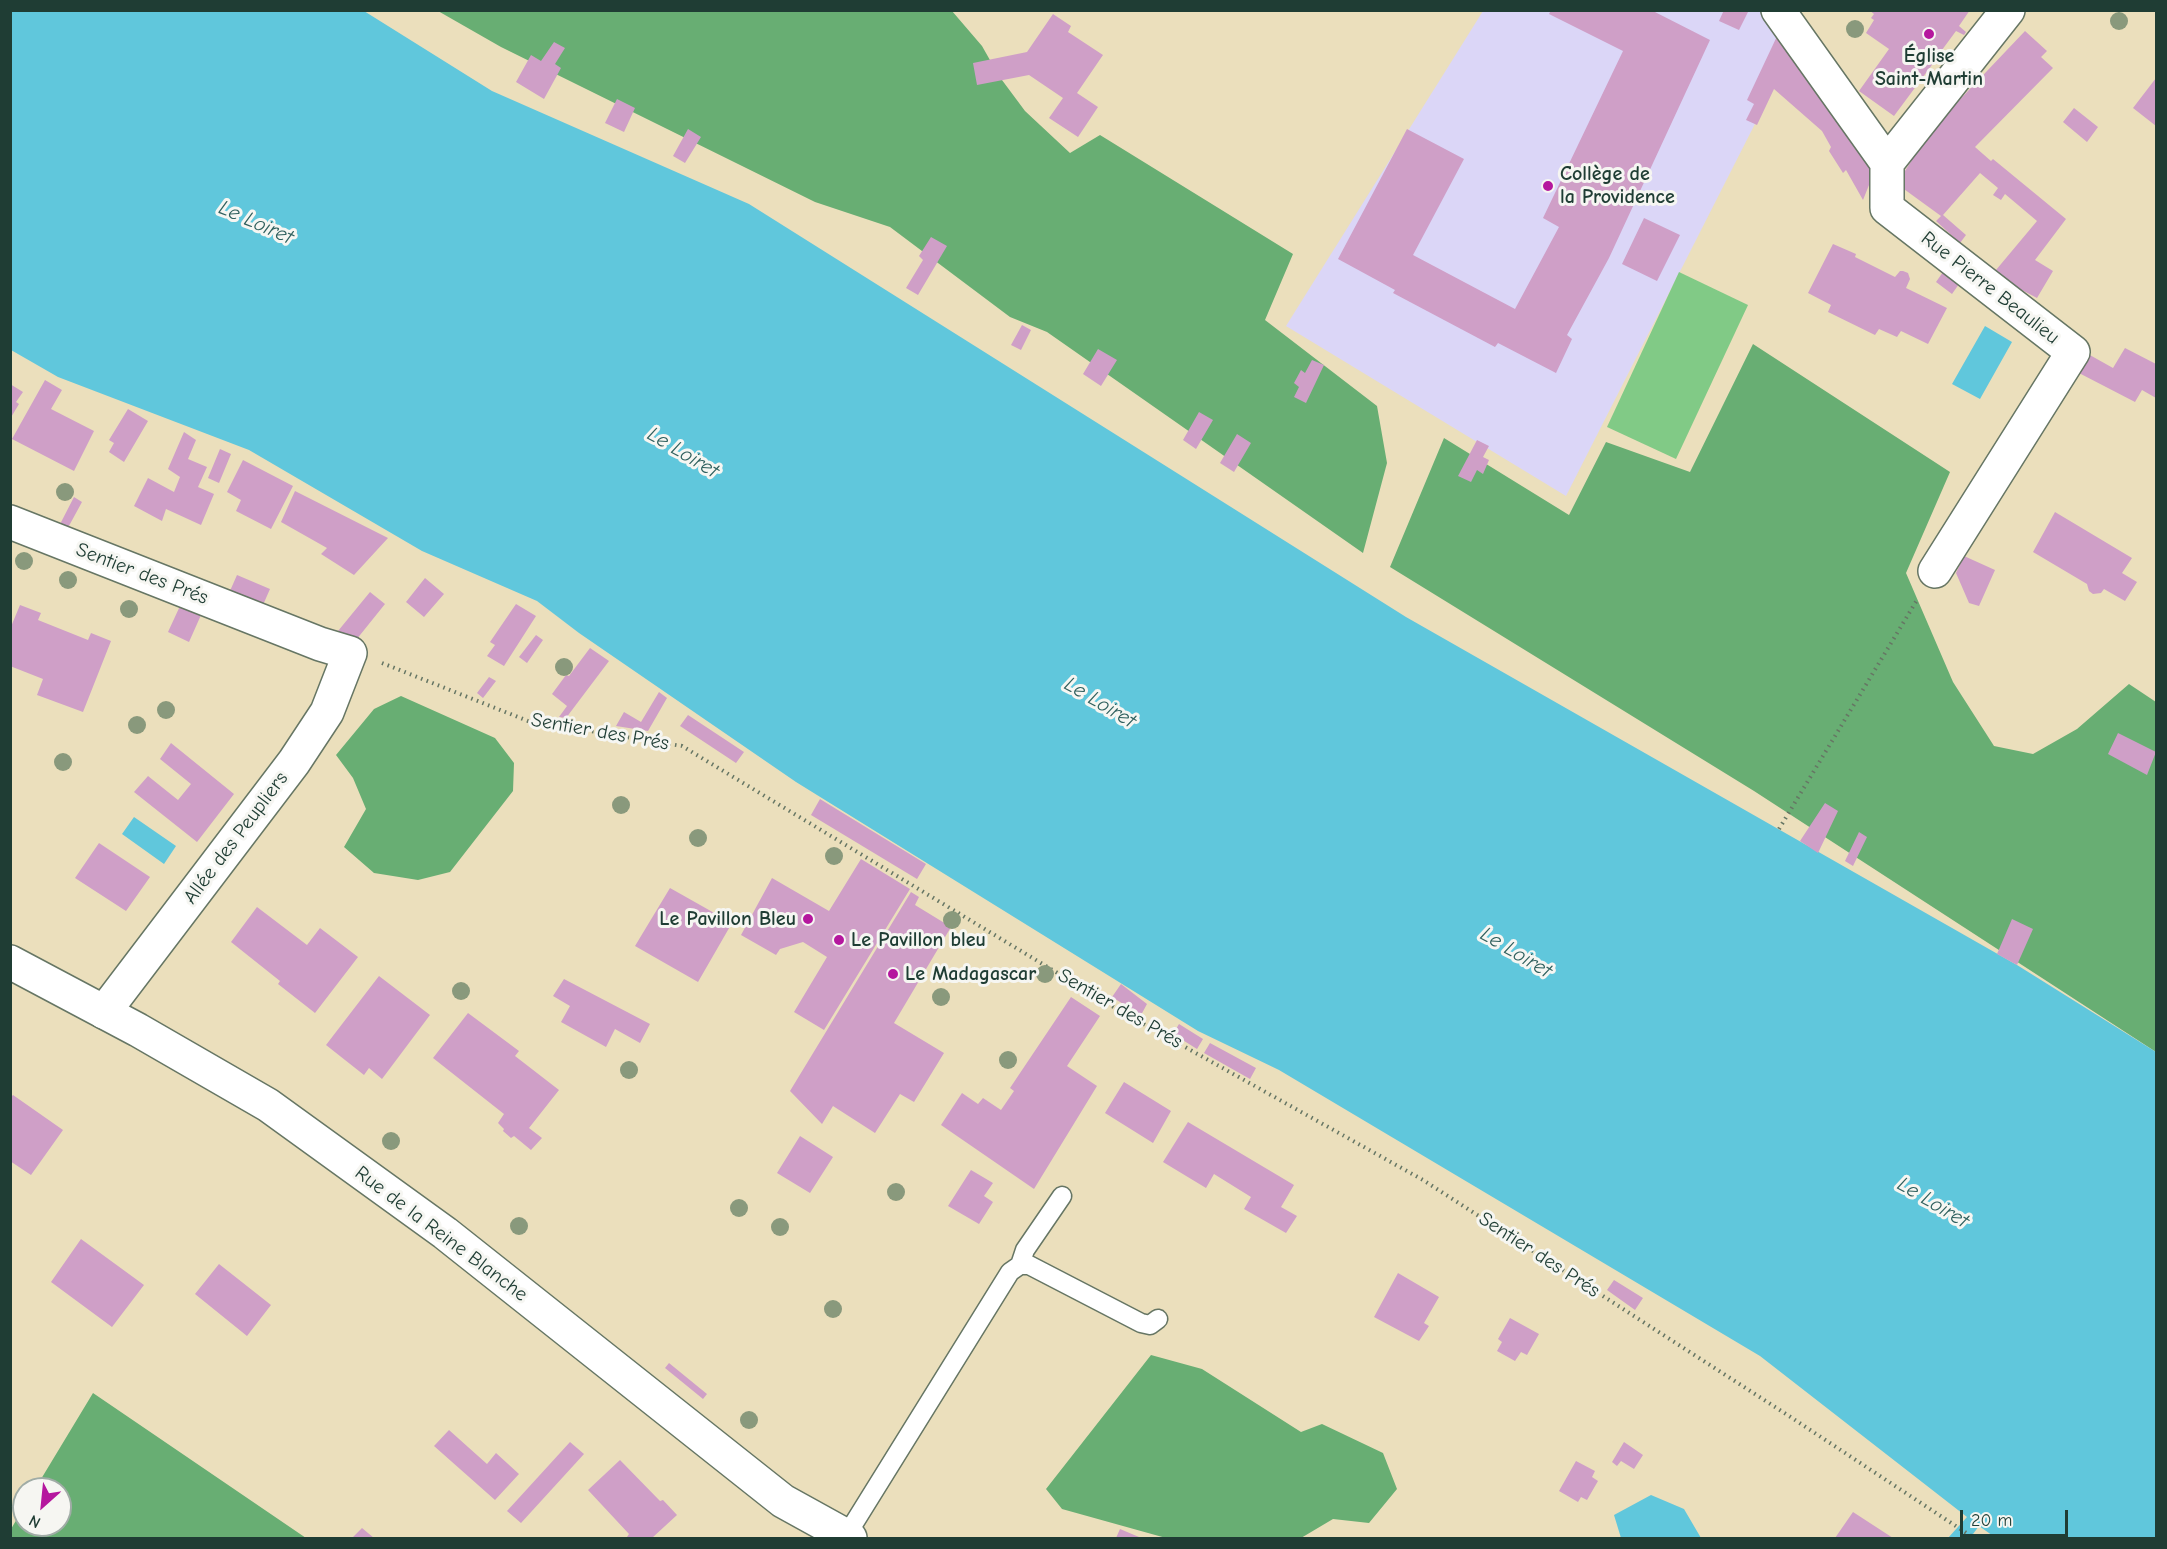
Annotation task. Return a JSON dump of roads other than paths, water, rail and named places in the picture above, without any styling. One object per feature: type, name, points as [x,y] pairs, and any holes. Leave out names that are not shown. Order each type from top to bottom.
[{"type":"street","points":[[1778,10],[1887,163],[2008,10]]},
{"type":"street","name":"Rue Pierre Beaulieu","points":[[1887,163],[1887,208],[2073,352],[1935,571]]},
{"type":"street","name":"Sentier des Prés","points":[[10,522],[320,644],[350,653]]},
{"type":"street","name":"Allée des Peupliers","points":[[104,1012],[294,762],[327,712],[350,653]]},
{"type":"street","name":"Rue de la Reine Blanche","points":[[10,962],[104,1012],[268,1105],[445,1233],[783,1501],[848,1537]]},
{"type":"lane","points":[[1020,1265],[1024,1250],[1062,1196]]},
{"type":"lane","points":[[848,1537],[1010,1272],[1020,1265],[1029,1265],[1141,1323],[1150,1325],[1158,1319]]},
{"type":"water","name":"Le Loiret","points":[[11,11],[364,11],[492,91],[749,204],[1406,617],[2017,965],[2156,1052],[2156,1538],[1996,1538],[1979,1526],[1970,1538],[1948,1538],[1967,1517],[1760,1356],[1279,1070],[1198,1031],[796,782],[579,633],[537,601],[422,551],[249,450],[58,377],[11,350]]},
{"type":"water","points":[[1985,326],[2012,342],[1980,399],[1952,384]]},
{"type":"water","points":[[134,817],[176,846],[164,864],[122,834]]},
{"type":"water","points":[[1651,1495],[1684,1509],[1701,1538],[1621,1538],[1614,1515]]},
{"type":"place","name":"Église Saint-Martin","points":[[1929,34]]},
{"type":"place","name":"Collège de la Providence","points":[[1548,186]]},
{"type":"place","name":"Le Pavillon Bleu","points":[[808,919]]},
{"type":"place","name":"Le Pavillon bleu","points":[[839,940]]},
{"type":"place","name":"Le Madagascar","points":[[893,974]]}]
